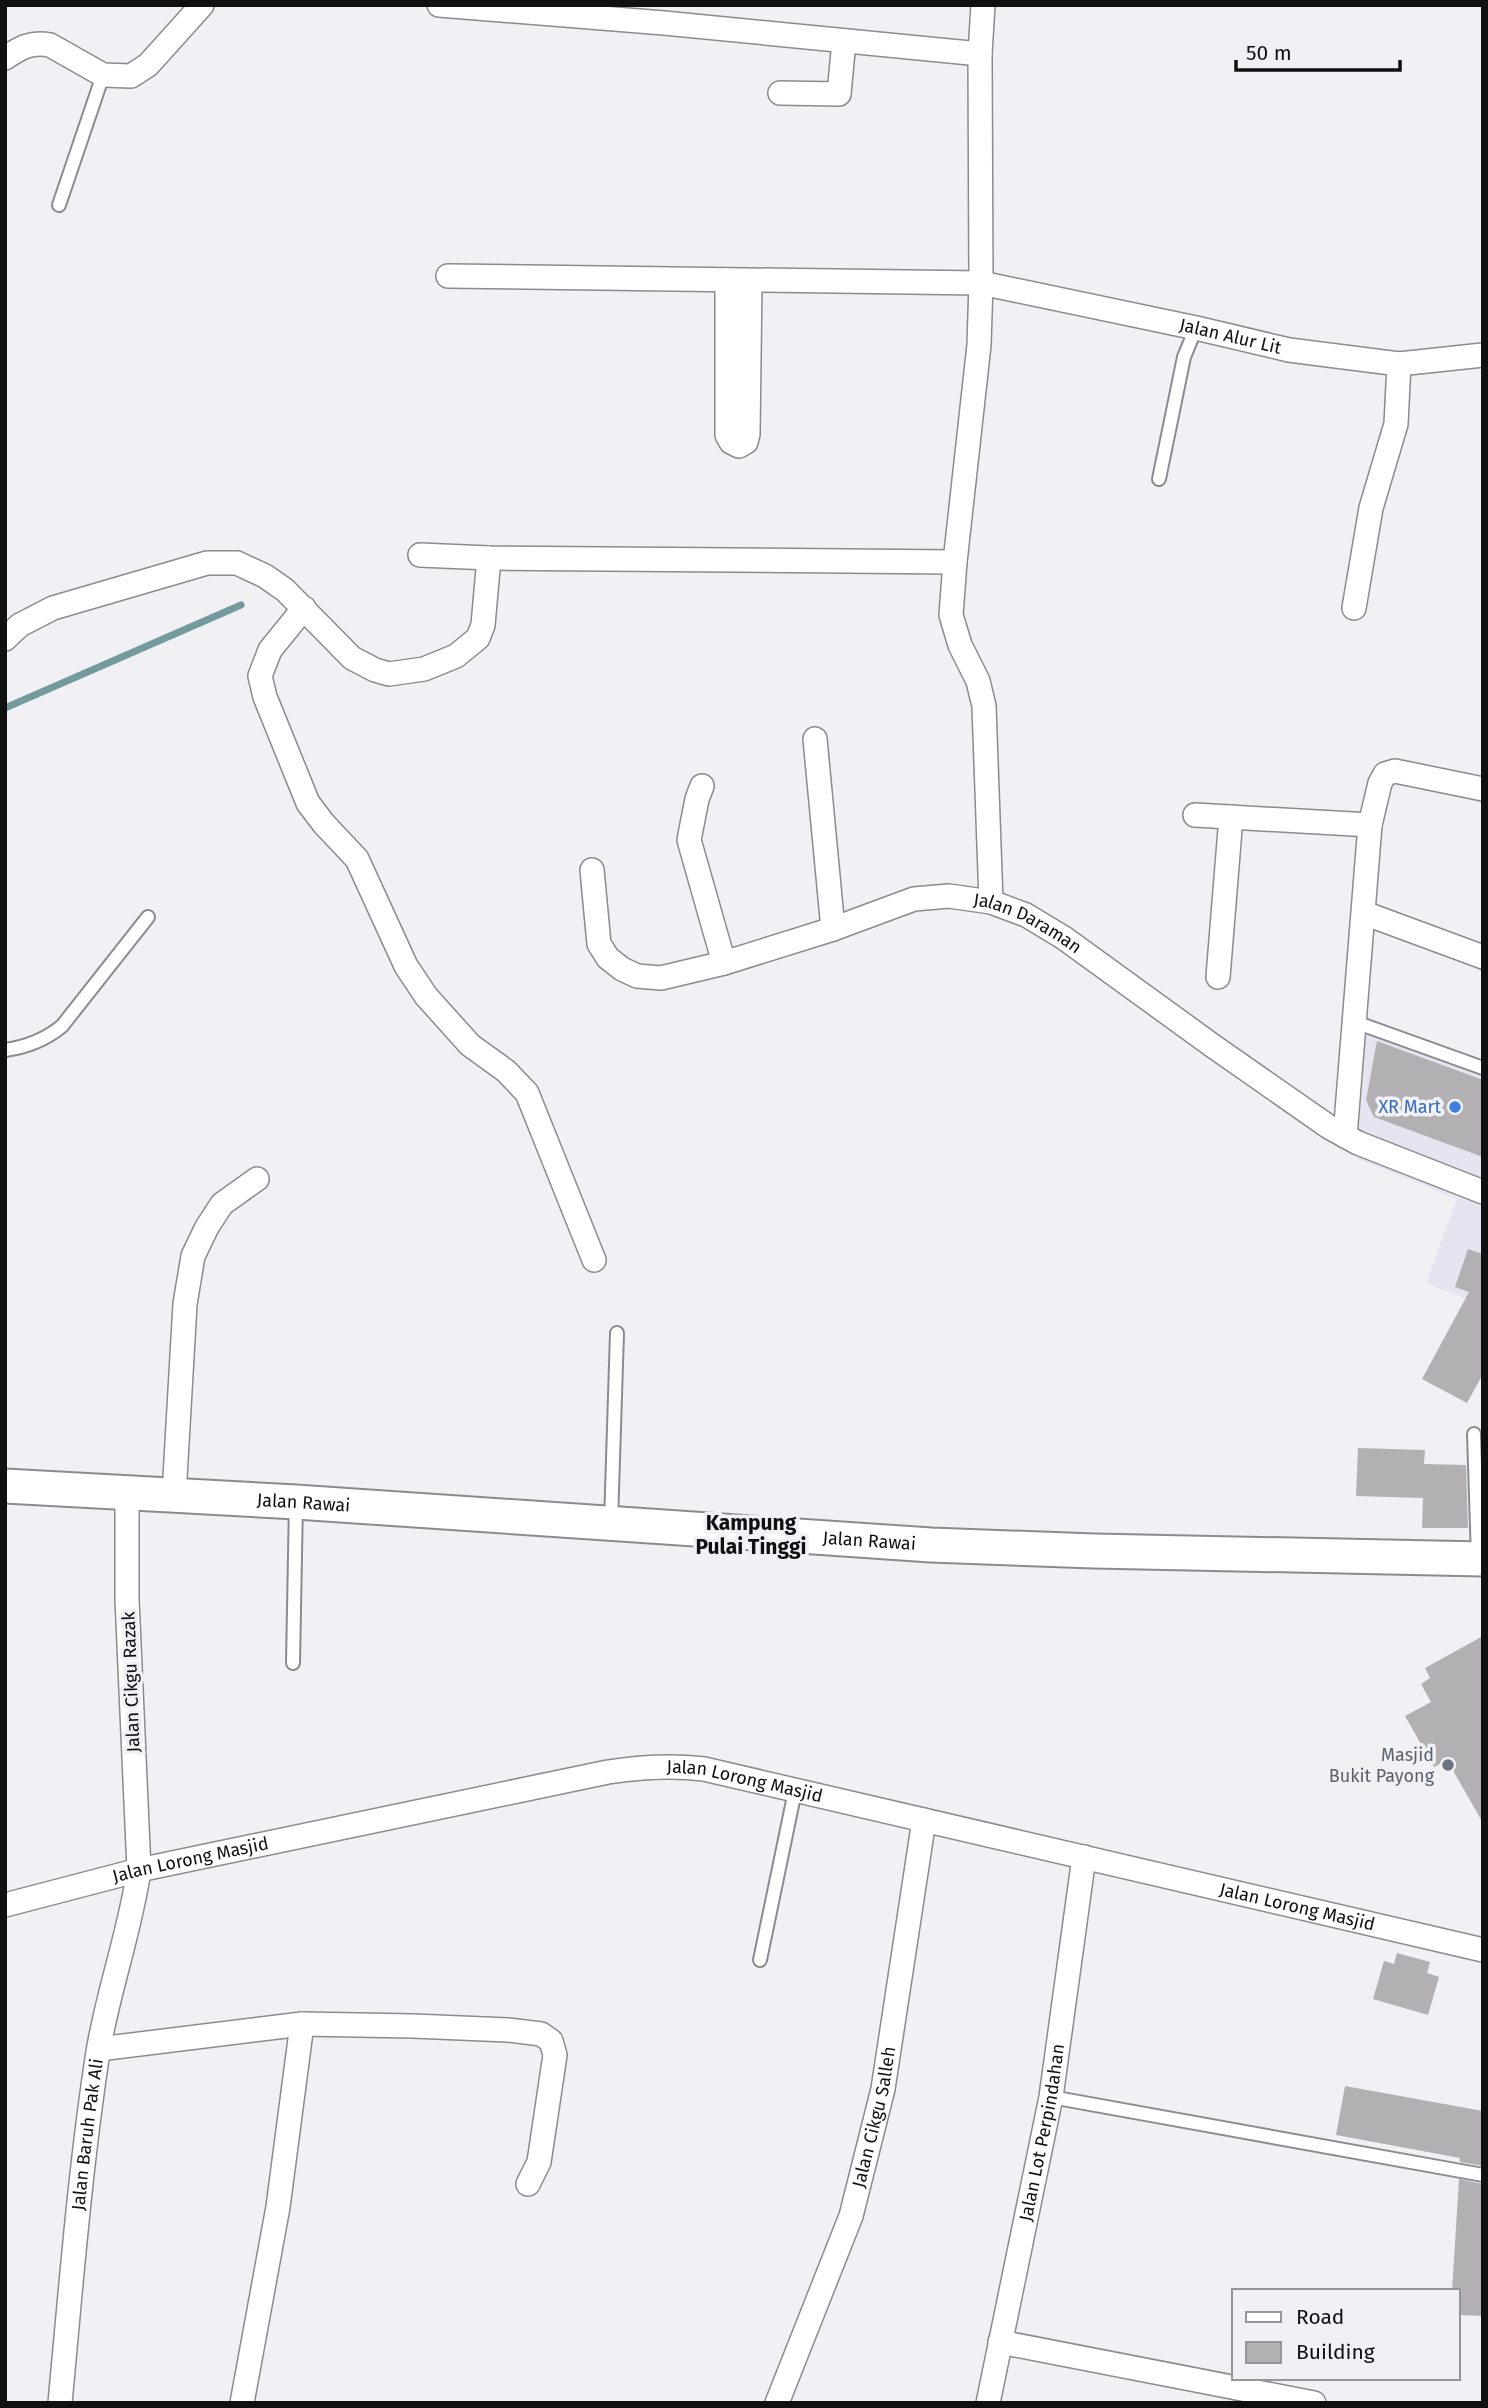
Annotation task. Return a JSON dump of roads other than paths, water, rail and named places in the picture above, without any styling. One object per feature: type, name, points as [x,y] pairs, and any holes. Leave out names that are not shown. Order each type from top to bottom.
[{"type":"main road","name":"Jalan Rawai","points":[[5,1486],[296,1502],[985,1547],[1480,1559]]},
{"type":"street","points":[[5,58],[27,45],[42,43],[103,75],[131,76],[148,65],[202,5]]},
{"type":"street","points":[[439,5],[665,14],[844,41],[980,54]]},
{"type":"street","points":[[984,5],[980,54],[979,345],[951,615],[953,629],[978,681],[984,706],[992,902]]},
{"type":"street","points":[[780,93],[839,94],[844,41]]},
{"type":"street","name":"Jalan Alur Lit","points":[[448,276],[981,284],[1289,350],[1399,365],[1483,355]]},
{"type":"street","points":[[738,281],[748,435],[746,442],[738,446],[731,442],[727,435],[738,281]]},
{"type":"street","points":[[1354,608],[1371,508],[1396,424],[1399,365]]},
{"type":"street","points":[[420,555],[955,562]]},
{"type":"street","points":[[5,639],[20,625],[53,608],[207,563],[237,563],[265,576],[285,590],[352,658],[389,674],[424,669],[456,656],[478,638],[483,625],[489,558]]},
{"type":"street","points":[[304,608],[270,650],[260,676],[265,697],[308,803],[357,859],[406,966],[426,996],[470,1045],[506,1072],[527,1093],[594,1260]]},
{"type":"street","points":[[815,739],[833,929]]},
{"type":"street","points":[[1345,1136],[1370,825],[1380,783],[1385,774],[1395,771],[1483,789]]},
{"type":"street","points":[[702,786],[689,840],[724,963]]},
{"type":"street","points":[[1195,815],[1370,825]]},
{"type":"street","points":[[1218,977],[1231,817]]},
{"type":"street","name":"Jalan Daraman","points":[[592,870],[599,944],[608,958],[622,969],[637,976],[661,978],[724,963],[833,929],[914,899],[948,896],[992,902],[1026,915],[1064,938],[1213,1046],[1345,1136],[1483,1192]]},
{"type":"street","points":[[1364,913],[1483,957]]},
{"type":"street","points":[[174,1495],[185,1304],[193,1256],[222,1204],[257,1180]]},
{"type":"street","name":"Jalan Cikgu Razak","points":[[127,1493],[127,1599],[139,1870]]},
{"type":"street","name":"Jalan Lorong Masjid","points":[[5,1905],[139,1870],[630,1768],[678,1766],[704,1769],[1483,1950]]},
{"type":"street","name":"Jalan Cikgu Salleh","points":[[777,2403],[851,2216],[880,2101],[923,1820]]},
{"type":"street","name":"Jalan Lot Perpindahan","points":[[988,2403],[1051,2097],[1084,1857]]},
{"type":"street","name":"Jalan Baruh Pak Ali","points":[[60,2403],[79,2196],[99,2049],[133,1908],[139,1870]]},
{"type":"street","points":[[99,2049],[302,2024],[508,2030],[541,2034],[551,2041],[555,2054],[539,2162],[528,2184]]},
{"type":"street","points":[[242,2403],[278,2207],[302,2024]]},
{"type":"street","points":[[1000,2342],[1314,2403]]},
{"type":"lane","points":[[59,205],[103,75]]},
{"type":"lane","points":[[1159,479],[1184,357],[1196,328]]},
{"type":"lane","points":[[5,1050],[36,1042],[62,1026],[148,917]]},
{"type":"lane","points":[[1354,1022],[1483,1068]]},
{"type":"lane","points":[[611,1523],[618,1333]]},
{"type":"lane","points":[[1474,1434],[1480,1559]]},
{"type":"lane","points":[[293,1663],[296,1502]]},
{"type":"lane","points":[[760,1960],[795,1791]]},
{"type":"lane","points":[[1051,2097],[1483,2175]]},
{"type":"waterway","points":[[5,708],[241,605]]},
{"type":"place","name":"XR Mart","points":[[1455,1107]]},
{"type":"place","name":"Masjid Bukit Payong","points":[[1448,1765]]},
{"type":"district","name":"Kampung Pulai Tinggi","points":[[751,1535]]}]
